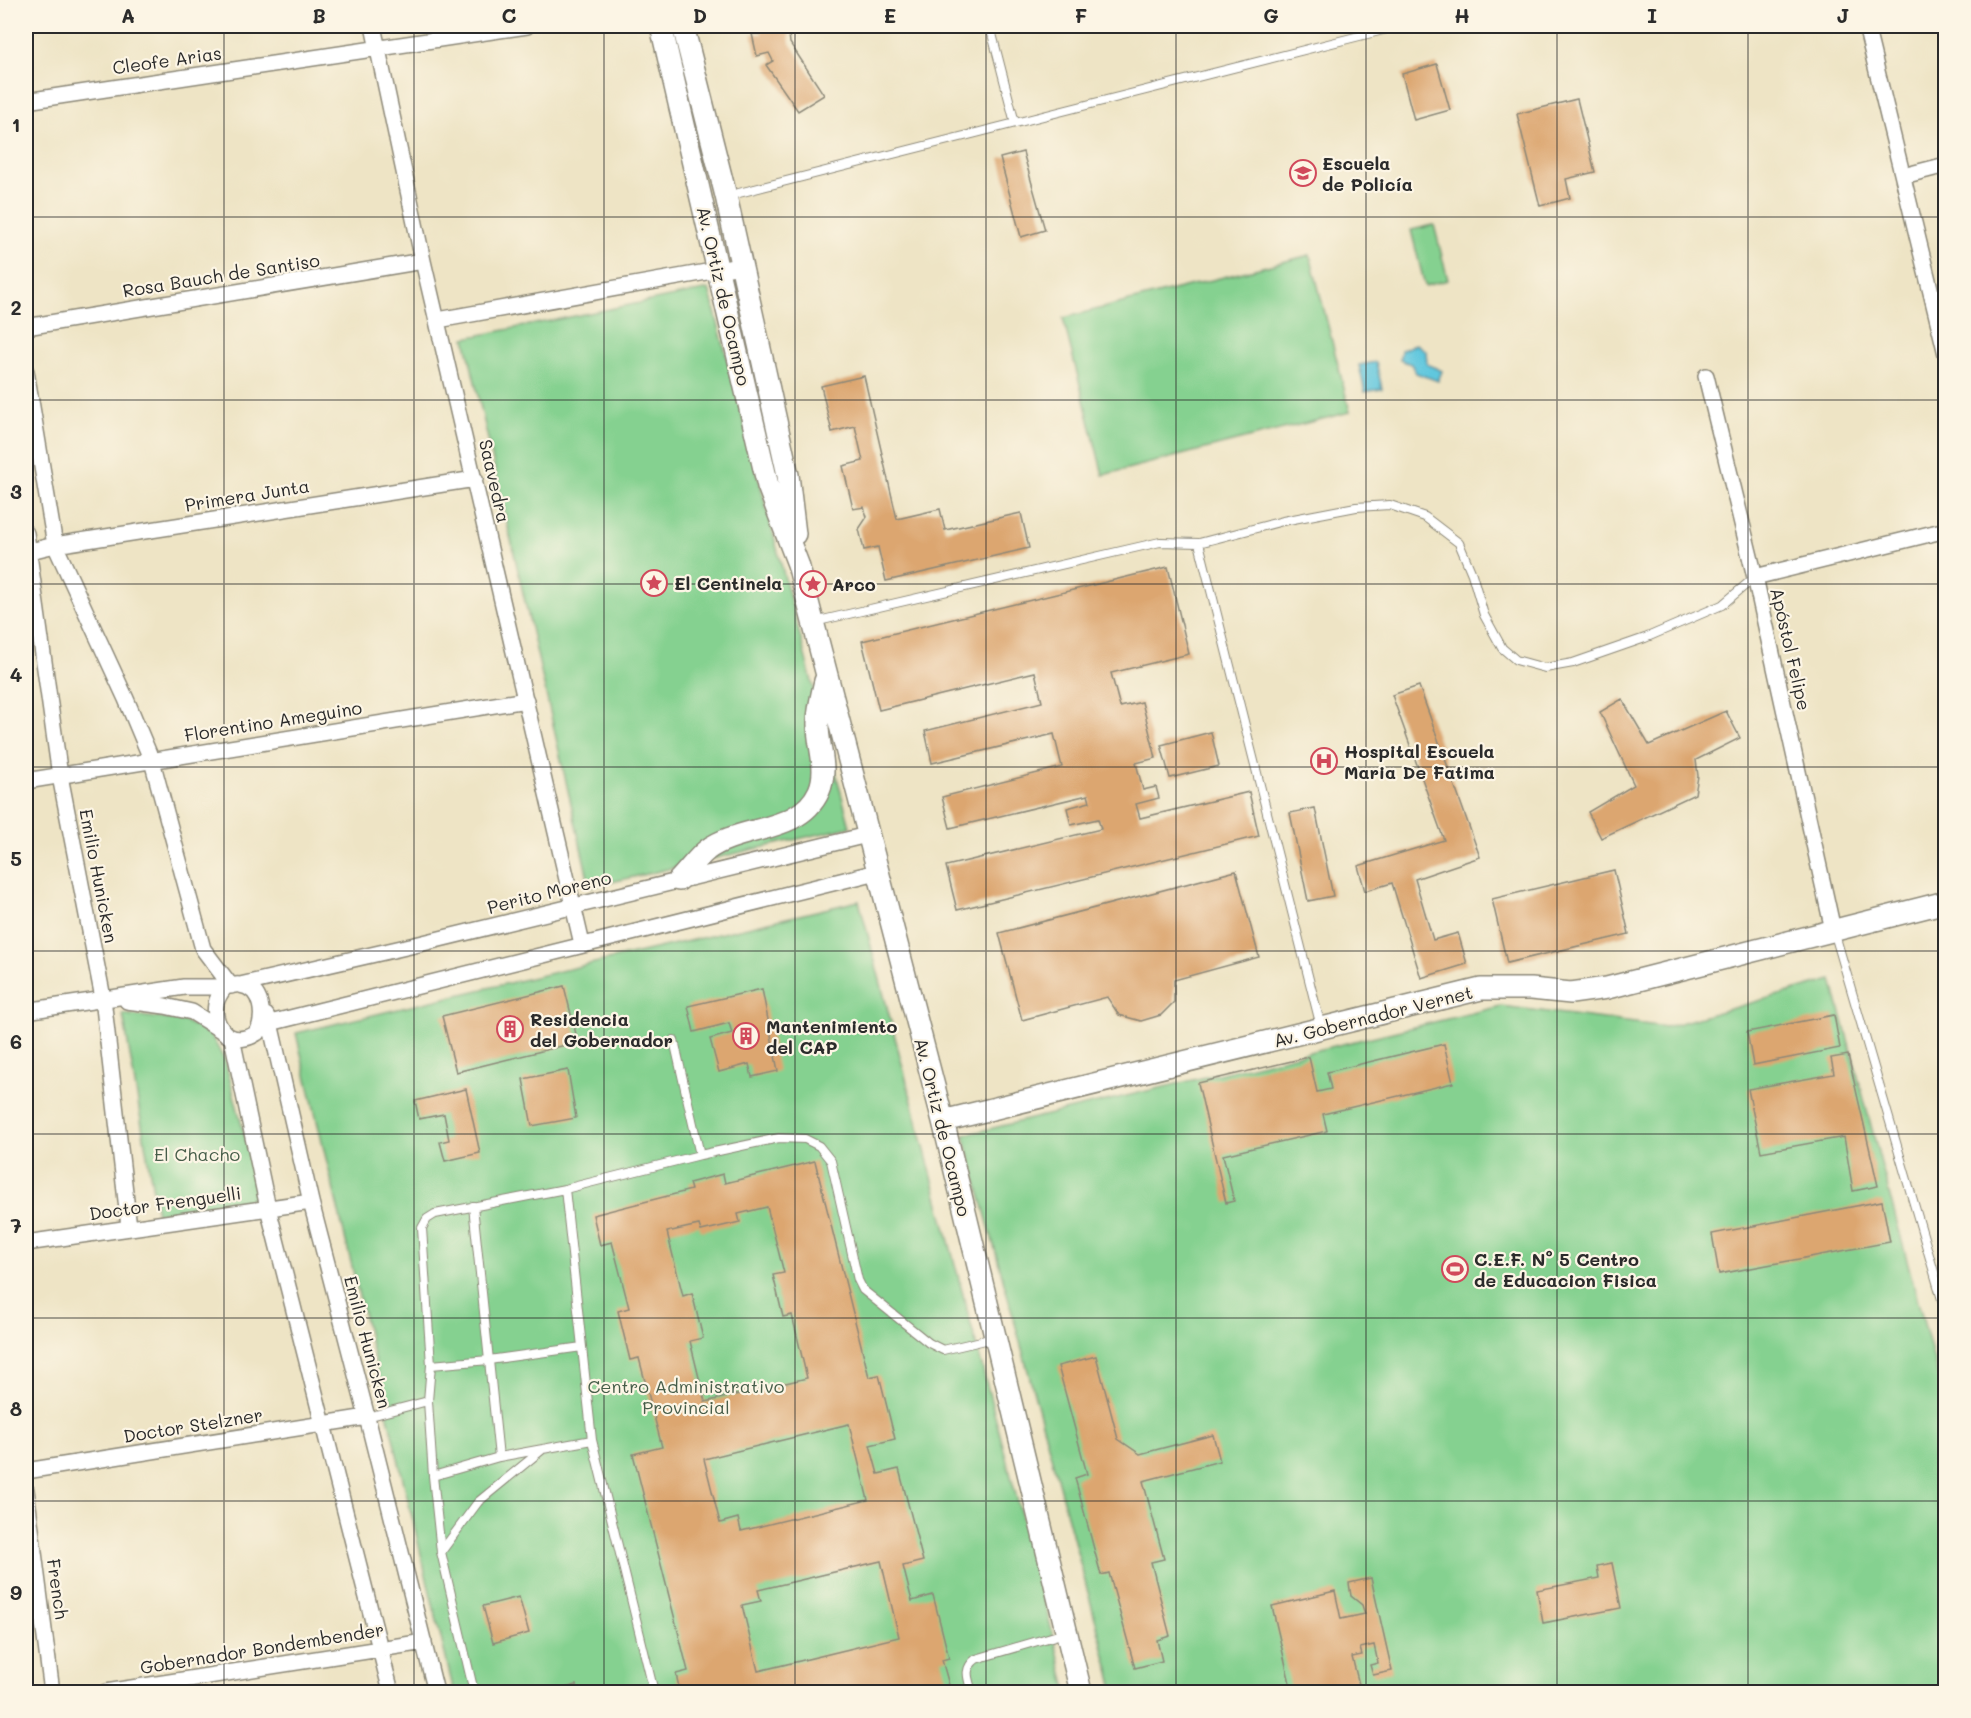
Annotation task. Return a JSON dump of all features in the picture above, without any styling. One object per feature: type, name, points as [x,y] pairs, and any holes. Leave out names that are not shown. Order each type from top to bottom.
[{"type":"main road","name":"Av. Ortiz de Ocampo","points":[[661,26],[768,486],[798,564],[827,675],[943,1121],[1082,1692]]},
{"type":"main road","name":"Av. Ortiz de Ocampo","points":[[683,26],[726,196],[788,475],[798,564]]},
{"type":"main road","points":[[679,880],[707,850],[728,839],[793,818],[811,804],[820,790],[824,767],[818,722],[827,675]]},
{"type":"main road","name":"Av. Gobernador Vernet","points":[[943,1121],[1481,989],[1531,989],[1570,993],[1607,988],[1946,902]]},
{"type":"street","name":"Saavedra","points":[[373,26],[423,261],[582,944]]},
{"type":"street","name":"Cleofe Arias","points":[[26,101],[527,26]]},
{"type":"street","points":[[1866,26],[1946,354]]},
{"type":"street","points":[[1903,176],[1946,165]]},
{"type":"street","name":"Rosa Bauch de Santiso","points":[[26,327],[423,261]]},
{"type":"street","points":[[438,320],[740,266]]},
{"type":"street","name":"Emilio Hunicken","points":[[26,371],[55,545],[152,761],[203,949],[232,986],[254,993],[270,1023],[311,1202],[436,1692]]},
{"type":"street","name":"Apóstol Felipe","points":[[1706,376],[1755,577],[1833,930]]},
{"type":"street","name":"Primera Junta","points":[[27,552],[55,545],[475,479]]},
{"type":"street","points":[[1755,577],[1946,530]]},
{"type":"street","name":"Emilio Hunicken","points":[[26,533],[60,776],[103,998],[129,1227]]},
{"type":"street","name":"Florentino Ameguino","points":[[26,781],[526,700]]},
{"type":"street","name":"Perito Moreno","points":[[26,1011],[184,987],[232,986],[420,944],[867,835]]},
{"type":"street","points":[[227,1034],[245,1039],[270,1023],[877,872]]},
{"type":"street","points":[[232,986],[216,1004],[216,1018],[227,1034],[322,1425],[391,1692]]},
{"type":"street","name":"Perito Moreno","points":[[103,998],[192,1012],[227,1034]]},
{"type":"street","points":[[257,1033],[262,1024],[263,1012],[260,1001]]},
{"type":"street","name":"Doctor Frenguelli","points":[[26,1243],[311,1202]]},
{"type":"street","name":"Doctor Stelzner","points":[[26,1471],[367,1417]]},
{"type":"street","name":"French","points":[[26,1490],[52,1692]]},
{"type":"street","name":"Gobernador Bondembender","points":[[106,1692],[424,1642]]},
{"type":"lane","points":[[990,26],[1015,123]]},
{"type":"lane","points":[[726,196],[1399,26]]},
{"type":"lane","points":[[813,622],[1160,542],[1199,543],[1283,521],[1356,507],[1390,505],[1425,518],[1459,543],[1472,574],[1484,615],[1503,648],[1516,660],[1545,668],[1573,663],[1614,649],[1722,605],[1755,577]]},
{"type":"lane","points":[[1199,543],[1321,1029]]},
{"type":"lane","points":[[1833,930],[1946,1312]]},
{"type":"lane","points":[[674,1040],[700,1155]]},
{"type":"lane","points":[[474,1692],[441,1552],[433,1476],[428,1401],[431,1365],[422,1228],[427,1219],[435,1214],[565,1189],[779,1138],[805,1139],[819,1146],[831,1161],[858,1280],[863,1290],[929,1343],[943,1350],[995,1338]]},
{"type":"lane","points":[[565,1189],[592,1440],[654,1692]]},
{"type":"lane","points":[[473,1206],[499,1457]]},
{"type":"lane","points":[[431,1365],[489,1360],[582,1347]]},
{"type":"lane","points":[[367,1417],[428,1401]]},
{"type":"lane","points":[[433,1476],[499,1457],[592,1440]]},
{"type":"lane","points":[[441,1552],[478,1502],[543,1449]]},
{"type":"lane","points":[[972,1692],[967,1670],[969,1664],[976,1659],[1067,1632]]},
{"type":"green space","points":[[1434,225],[1448,280],[1425,286],[1411,230]]},
{"type":"green space","points":[[1310,255],[1350,412],[1103,475],[1063,318]]},
{"type":"green space","name":"El Centinela","points":[[709,289],[850,827],[590,887],[465,338]]},
{"type":"green space","name":"Centro Administrativo Provincial","points":[[859,901],[1068,1692],[454,1692],[296,1033]]},
{"type":"green space","name":"C.E.F. N° 5 Centro de Educacion Fisica","points":[[1832,980],[1945,1402],[1945,1692],[1115,1692],[964,1135],[1501,1006],[1666,1027]]},
{"type":"green space","name":"El Chacho","points":[[123,1014],[184,1021],[211,1035],[225,1061],[261,1198],[157,1214]]},
{"type":"water","points":[[1416,344],[1426,351],[1427,364],[1442,371],[1438,381],[1416,373],[1411,364],[1400,360],[1401,350]]},
{"type":"water","points":[[1376,362],[1382,389],[1365,392],[1359,365]]},
{"type":"building","points":[[761,26],[788,26],[790,43],[824,95],[798,111],[766,65],[773,61],[769,53],[757,56],[752,34],[762,34]]},
{"type":"building","points":[[1437,64],[1450,110],[1414,120],[1402,74]]},
{"type":"building","points":[[1577,99],[1595,172],[1566,179],[1570,198],[1540,206],[1517,114]]},
{"type":"building","points":[[1023,152],[1045,230],[1021,237],[1000,158]]},
{"type":"building","points":[[864,376],[897,519],[940,509],[945,530],[1021,513],[1029,548],[886,581],[878,547],[864,550],[859,529],[867,517],[864,507],[853,509],[843,466],[863,461],[855,426],[832,432],[821,386]]},
{"type":"building","points":[[1168,567],[1189,654],[1111,673],[1120,707],[1142,702],[1156,758],[1136,763],[1143,790],[1156,787],[1159,798],[1136,804],[1140,818],[1249,792],[1259,836],[957,910],[946,866],[1101,829],[1098,819],[1071,825],[1067,808],[1090,802],[1088,795],[950,828],[942,797],[1062,767],[1054,734],[932,763],[925,731],[1042,702],[1035,672],[879,710],[862,641]]},
{"type":"building","points":[[1419,686],[1480,857],[1415,879],[1433,940],[1458,933],[1467,964],[1421,978],[1392,883],[1365,891],[1358,866],[1444,840],[1392,695]]},
{"type":"building","points":[[1622,699],[1649,745],[1726,711],[1740,738],[1696,760],[1698,776],[1695,794],[1601,838],[1588,812],[1634,785],[1600,712]]},
{"type":"building","points":[[1211,732],[1219,766],[1170,778],[1161,745]]},
{"type":"building","points":[[1315,808],[1333,896],[1308,901],[1290,813]]},
{"type":"building","points":[[1614,870],[1629,934],[1507,963],[1492,899]]},
{"type":"building","points":[[1236,871],[1259,957],[1174,980],[1174,1002],[1161,1015],[1141,1021],[1119,1015],[1107,997],[1022,1020],[999,933]]},
{"type":"building","name":"Residencia del Gobernador","points":[[564,986],[578,1042],[456,1072],[442,1016]]},
{"type":"building","name":"Mantenimiento del CAP","points":[[762,989],[778,1071],[752,1077],[749,1064],[719,1072],[710,1039],[732,1033],[729,1023],[694,1032],[688,1006]]},
{"type":"building","points":[[1834,1015],[1840,1048],[1753,1065],[1747,1032]]},
{"type":"building","points":[[1444,1044],[1453,1083],[1323,1114],[1327,1131],[1223,1155],[1234,1201],[1226,1203],[1198,1083],[1309,1057],[1317,1092],[1331,1089],[1327,1072]]},
{"type":"building","points":[[1848,1055],[1878,1186],[1853,1191],[1844,1137],[1761,1152],[1748,1089],[1834,1074],[1831,1058]]},
{"type":"building","points":[[568,1070],[576,1118],[532,1126],[523,1079]]},
{"type":"building","points":[[466,1089],[480,1153],[445,1161],[440,1142],[449,1140],[444,1114],[419,1119],[415,1101]]},
{"type":"building","points":[[815,1161],[869,1377],[879,1375],[895,1439],[870,1445],[878,1474],[899,1469],[923,1561],[903,1566],[912,1601],[933,1595],[949,1658],[942,1660],[951,1692],[680,1692],[676,1674],[688,1671],[633,1454],[662,1447],[639,1358],[630,1360],[618,1311],[629,1308],[612,1242],[600,1245],[593,1215],[691,1190],[689,1183],[723,1174],[725,1183]],"holes":[[[767,1207],[784,1273],[773,1275],[783,1317],[792,1315],[807,1378],[705,1402],[690,1341],[703,1338],[692,1293],[683,1296],[667,1232],[699,1225],[701,1231],[740,1222],[738,1214]],[[849,1424],[868,1500],[741,1531],[738,1518],[720,1523],[704,1459]],[[881,1561],[899,1637],[758,1671],[742,1605],[761,1601],[758,1590]]]},
{"type":"building","points":[[1882,1201],[1890,1242],[1719,1274],[1712,1234]]},
{"type":"building","points":[[1096,1356],[1118,1439],[1140,1454],[1213,1435],[1220,1461],[1143,1481],[1164,1559],[1151,1562],[1170,1636],[1157,1640],[1162,1661],[1135,1668],[1109,1573],[1101,1575],[1075,1478],[1087,1474],[1058,1366]]},
{"type":"building","points":[[1612,1563],[1621,1608],[1543,1623],[1537,1590],[1599,1578],[1597,1566]]},
{"type":"building","points":[[1371,1578],[1392,1671],[1373,1675],[1370,1665],[1378,1663],[1374,1645],[1360,1648],[1362,1655],[1352,1657],[1361,1692],[1292,1692],[1272,1606],[1335,1591],[1341,1619],[1365,1614],[1362,1605],[1351,1596],[1349,1583]]},
{"type":"building","points":[[519,1597],[529,1633],[493,1643],[483,1606]]},
{"type":"building","points":[[577,1685],[579,1692],[548,1692]]},
{"type":"place","name":"Escuela de Policía","points":[[1303,173]]},
{"type":"place","name":"El Centinela","points":[[654,583]]},
{"type":"place","name":"Arco","points":[[813,584]]},
{"type":"place","name":"Hospital Escuela Maria De Fatima","points":[[1324,761]]},
{"type":"place","name":"Residencia del Gobernador","points":[[510,1029]]},
{"type":"place","name":"Mantenimiento del CAP","points":[[746,1036]]},
{"type":"place","name":"C.E.F. N° 5 Centro de Educacion Fisica","points":[[1455,1269]]}]
